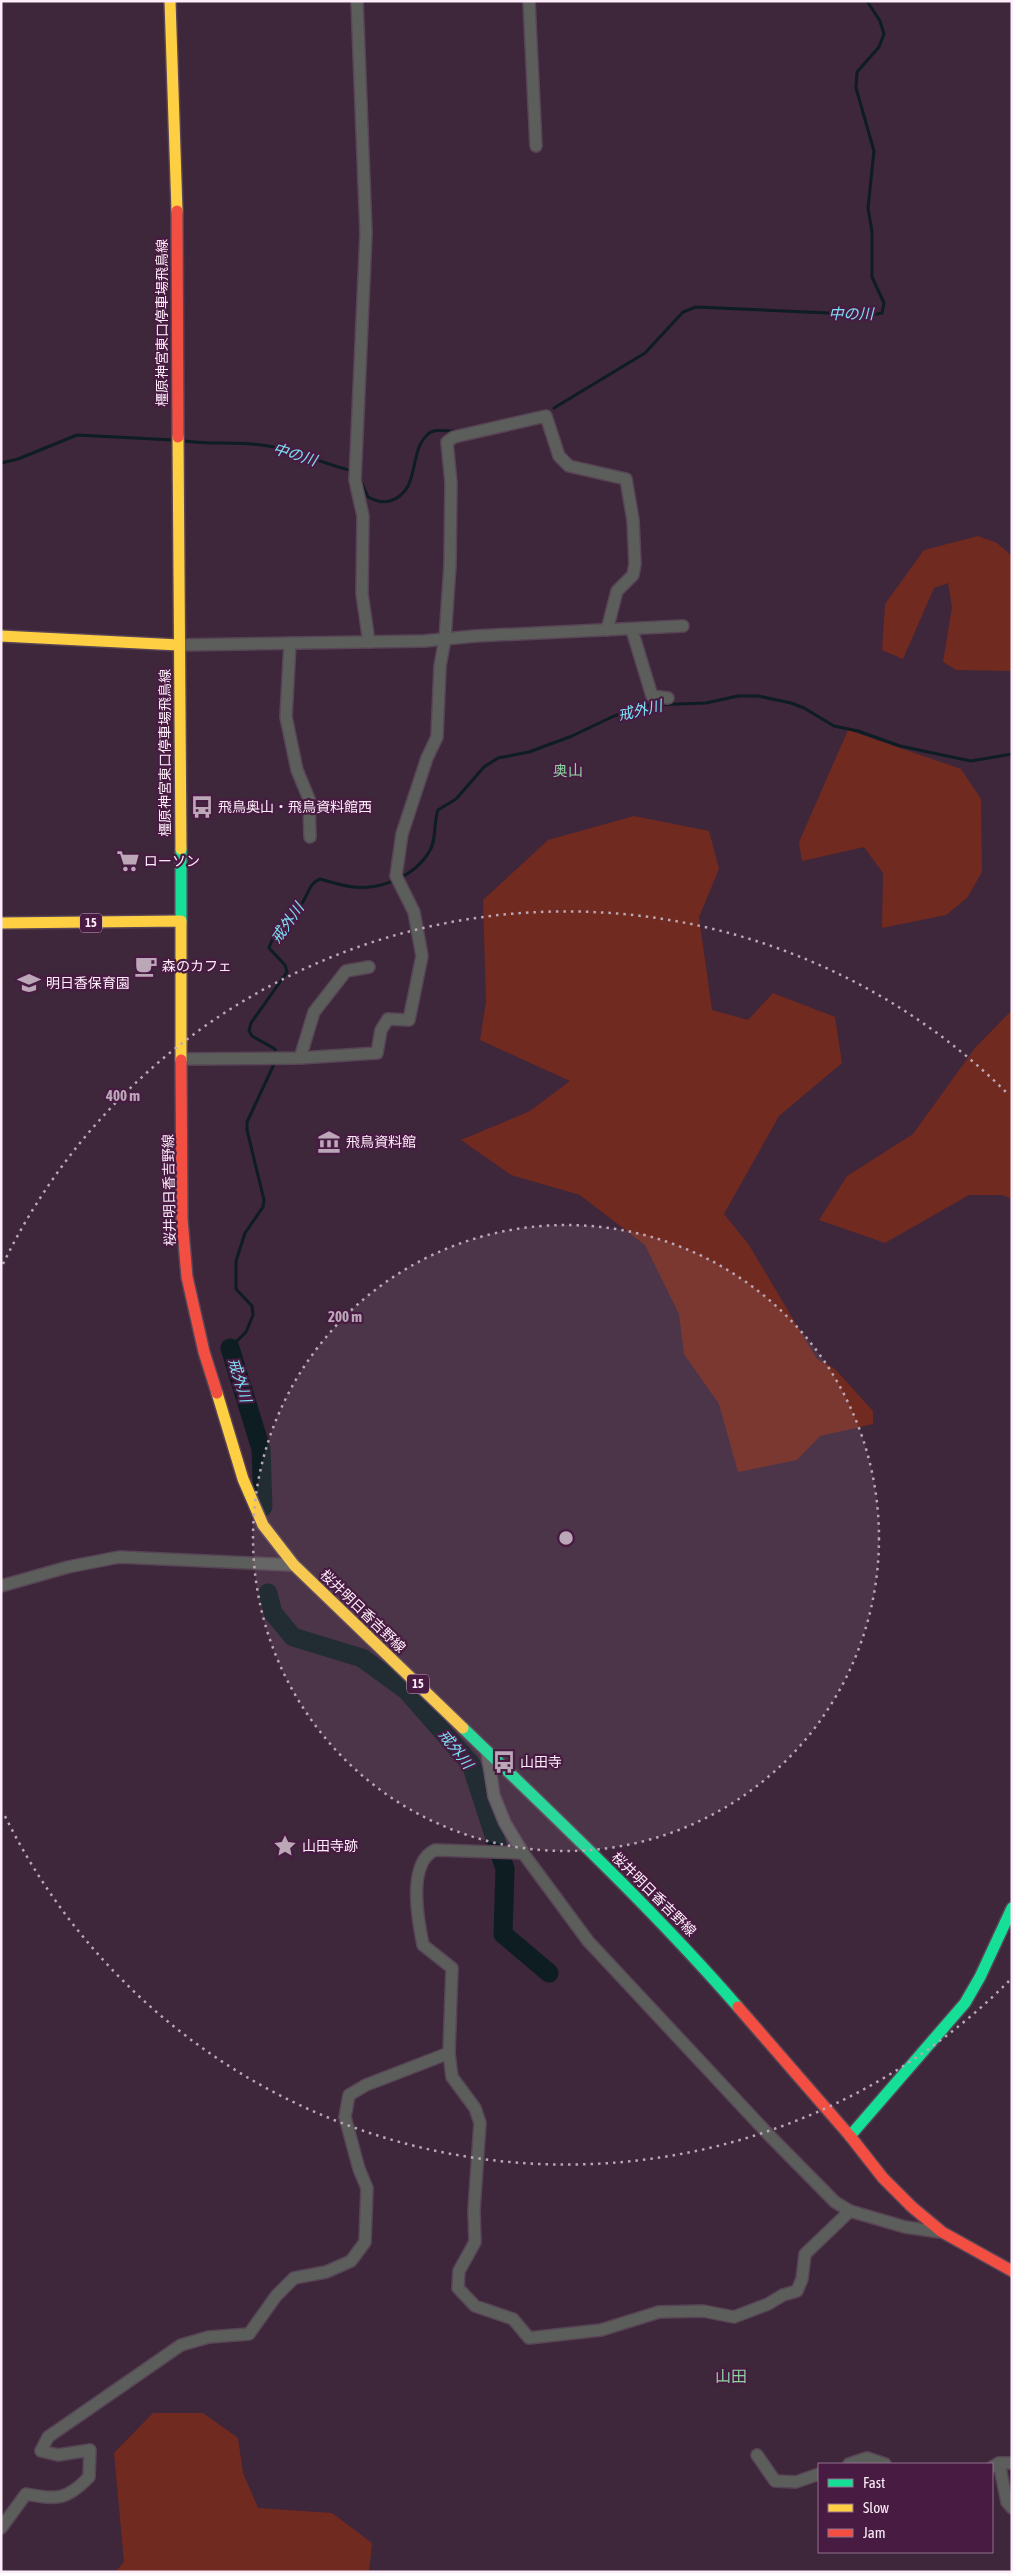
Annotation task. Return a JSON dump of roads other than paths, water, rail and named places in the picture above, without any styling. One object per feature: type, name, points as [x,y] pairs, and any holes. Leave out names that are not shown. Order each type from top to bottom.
[{"type":"main road","name":"橿原神宮東口停車場飛鳥線","points":[[170,1],[176,144],[181,921]]},
{"type":"main road","points":[[1,636],[179,645]]},
{"type":"main road","name":"15","points":[[1,923],[181,921]]},
{"type":"main road","name":"桜井明日香吉野線","points":[[181,921],[183,1059],[182,1219],[187,1277],[204,1352],[243,1479],[262,1525],[294,1566],[487,1751],[698,1961],[850,2136],[882,2178],[942,2232],[1012,2271]]},
{"type":"main road","points":[[850,2136],[965,2003],[980,1977],[1012,1908]]},
{"type":"street","points":[[357,1],[366,233],[355,480],[364,516],[362,594],[369,642]]},
{"type":"street","points":[[529,1],[536,146]]},
{"type":"street","points":[[183,1059],[300,1058],[377,1053],[381,1030],[388,1019],[409,1020],[422,956],[414,912],[397,880],[402,834],[437,737],[440,666],[445,639],[451,483],[447,442],[454,437],[546,416],[559,456],[569,466],[626,479],[633,520],[635,564],[633,575],[617,591],[607,630]]},
{"type":"street","points":[[179,645],[369,642],[682,626]]},
{"type":"street","points":[[632,630],[652,696],[668,698]]},
{"type":"street","points":[[290,643],[286,717],[297,770],[309,798],[310,837]]},
{"type":"street","points":[[300,1058],[314,1012],[346,971],[369,967]]},
{"type":"street","points":[[1,1586],[68,1567],[118,1557],[294,1566]]},
{"type":"street","points":[[487,1751],[494,1796],[505,1823],[523,1853],[588,1941],[776,2142],[835,2202],[850,2211],[905,2227],[942,2232]]},
{"type":"street","points":[[523,1853],[435,1850],[427,1854],[420,1865],[418,1912],[423,1945],[452,1968],[449,2053],[452,2077],[475,2108],[480,2123],[474,2210],[475,2242],[459,2270],[458,2288],[475,2306],[513,2319],[529,2338],[601,2330],[659,2312],[703,2311],[734,2317],[768,2304],[783,2295],[797,2291],[802,2279],[805,2254],[850,2211]]},
{"type":"street","points":[[1,2528],[26,2494],[52,2499],[75,2492],[89,2477],[90,2450],[58,2455],[41,2451],[48,2437],[181,2345],[209,2337],[249,2334],[276,2296],[294,2278],[326,2272],[351,2261],[365,2242],[368,2188],[359,2168],[345,2117],[349,2095],[366,2084],[449,2053]]},
{"type":"street","points":[[757,2455],[776,2481],[796,2482],[818,2474]]},
{"type":"street","points":[[852,2463],[868,2458],[882,2463]]},
{"type":"street","points":[[1012,2463],[995,2465],[1007,2502],[1012,2508]]},
{"type":"waterway","name":"中の川","points":[[554,408],[645,353],[683,312],[696,307],[872,315],[882,313],[884,303],[872,277],[872,232],[868,208],[874,151],[856,88],[857,72],[879,47],[884,34],[880,21],[867,1]]},
{"type":"waterway","name":"中の川","points":[[358,474],[368,497],[384,502],[390,501],[400,496],[406,489],[421,443],[427,435],[438,430],[457,431]]},
{"type":"waterway","name":"中の川","points":[[1,463],[18,459],[77,435],[173,440]]},
{"type":"waterway","name":"中の川","points":[[184,441],[268,446],[353,471]]},
{"type":"waterway","name":"戒外川","points":[[276,1056],[275,1049],[252,1036],[249,1031],[251,1023],[287,972],[285,965],[269,948],[272,941],[300,906],[312,885],[320,879],[350,886],[375,886],[396,880],[415,868],[423,861],[431,847],[438,810],[456,799],[484,767],[498,758],[529,752],[572,736],[614,716],[650,705],[706,703],[738,696],[758,696],[791,703],[804,708],[834,726],[858,731],[900,746],[971,761],[1012,754]]},
{"type":"waterway","name":"戒外川","points":[[230,1348],[246,1332],[253,1315],[252,1306],[236,1289],[236,1261],[245,1233],[263,1207],[264,1200],[247,1130],[247,1122],[275,1062]]},
{"type":"waterway","name":"戒外川","points":[[230,1348],[261,1449],[263,1507]]},
{"type":"waterway","name":"戒外川","points":[[268,1593],[273,1613],[293,1637],[362,1658],[406,1690],[471,1764],[505,1869],[503,1934],[549,1973]]},
{"type":"place","name":"飛鳥奥山・飛鳥資料館西","points":[[202,807]]},
{"type":"place","name":"ローソン","points":[[128,861]]},
{"type":"place","name":"森のカフェ","points":[[146,966]]},
{"type":"place","name":"明日香保育園","points":[[29,983]]},
{"type":"place","name":"飛鳥資料館","points":[[329,1142]]},
{"type":"place","name":"山田寺","points":[[504,1762]]},
{"type":"place","name":"山田寺跡","points":[[285,1846]]},
{"type":"district","name":"奥山","points":[[568,770]]},
{"type":"district","name":"山田","points":[[731,2376]]}]
